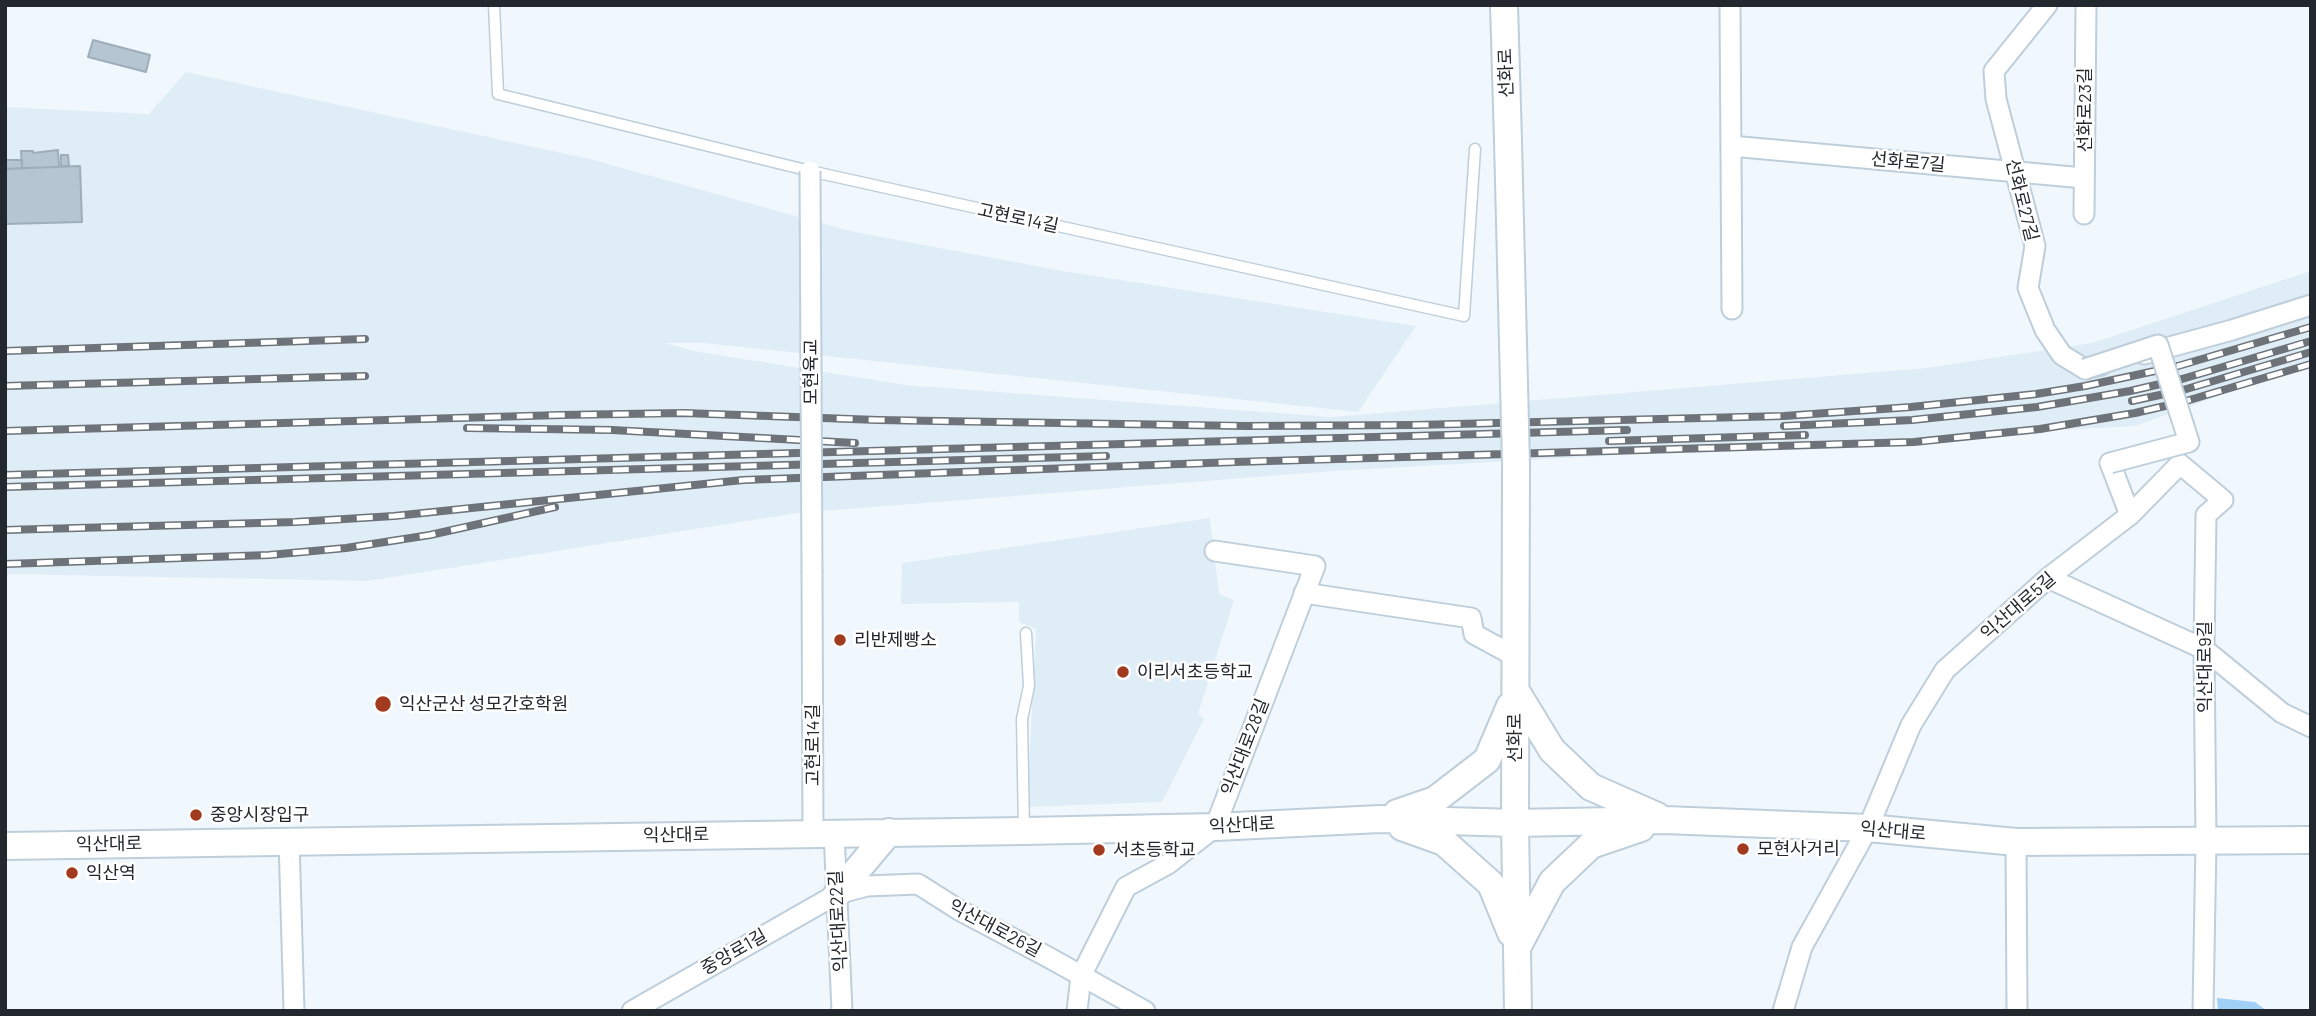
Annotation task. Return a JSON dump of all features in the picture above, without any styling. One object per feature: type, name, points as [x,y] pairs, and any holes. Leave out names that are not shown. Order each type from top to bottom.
[{"type":"street","name":"선화로","points":[[1503,5],[1516,465],[1515,823],[1518,1011]]},
{"type":"street","points":[[1730,5],[1732,309]]},
{"type":"street","name":"선화로27길","points":[[2047,5],[1994,71],[1996,99],[2035,246],[2028,288],[2045,330],[2062,355],[2085,369]]},
{"type":"street","name":"선화로23길","points":[[2084,214],[2086,5]]},
{"type":"street","name":"선화로7길","points":[[1731,145],[2084,178]]},
{"type":"street","name":"모현육교","points":[[810,172],[812,573]]},
{"type":"street","points":[[2085,369],[2232,330],[2311,305]]},
{"type":"street","points":[[2085,369],[2158,345],[2189,442],[2110,463],[2130,515]]},
{"type":"street","name":"익산대로5길","points":[[1783,1011],[1802,947],[1868,828],[1911,725],[1945,670],[2048,578],[2130,515],[2180,464],[2223,500]]},
{"type":"street","name":"익산대로9길","points":[[2203,1011],[2206,515],[2223,500]]},
{"type":"street","name":"익산대로28길","points":[[1215,827],[1315,566],[1216,551]]},
{"type":"street","name":"고현로14길","points":[[812,573],[823,833]]},
{"type":"street","points":[[2048,578],[2204,649],[2282,713],[2311,727]]},
{"type":"street","points":[[1304,593],[1471,618],[1474,634],[1516,657]]},
{"type":"street","points":[[1380,819],[1435,800],[1487,760],[1516,691]]},
{"type":"street","points":[[1516,691],[1552,750],[1591,787],[1665,820]]},
{"type":"street","points":[[1380,819],[1444,842],[1491,884],[1517,947]]},
{"type":"street","name":"익산대로","points":[[5,846],[1024,831],[1215,827],[1380,819],[1515,823],[1665,820],[1868,828],[2016,842],[2311,840]]},
{"type":"street","points":[[1517,947],[1552,882],[1591,845],[1665,820]]},
{"type":"street","points":[[1077,1011],[1080,976],[1126,887],[1168,864],[1215,827]]},
{"type":"street","points":[[837,894],[889,832]]},
{"type":"street","name":"익산대로22길","points":[[823,833],[837,894],[842,1011]]},
{"type":"street","points":[[289,841],[294,1011]]},
{"type":"street","points":[[2016,842],[2017,1011]]},
{"type":"street","name":"익산대로26길","points":[[837,894],[867,886],[918,884],[959,911],[1145,1011]]},
{"type":"street","name":"중앙로1길","points":[[632,1011],[837,894]]},
{"type":"lane","name":"고현로14길","points":[[494,5],[498,94],[810,172],[1464,316],[1475,149]]},
{"type":"lane","points":[[1024,831],[1022,719],[1029,685],[1027,633]]},
{"type":"shaded area","points":[[186,72],[590,159],[850,231],[1063,271],[1416,326],[1358,412],[703,343],[665,343],[694,351],[906,385],[1331,417],[1926,368],[2092,343],[2311,271],[2311,363],[2135,426],[1334,471],[797,513],[368,581],[5,574],[5,107],[149,114]]},
{"type":"shaded area","name":"이리서초등학교","points":[[1210,518],[1219,594],[1234,600],[1198,714],[1204,719],[1162,802],[1027,807],[1036,629],[1019,622],[1019,602],[901,604],[902,563]]},
{"type":"shaded area","points":[[2217,998],[2255,1002],[2267,1011],[2218,1011]]},
{"type":"building","points":[[93,40],[150,55],[146,72],[88,57]]},
{"type":"building","points":[[58,150],[59,167],[22,168],[21,151],[33,153]]},
{"type":"building","points":[[61,155],[68,155],[69,166],[61,166]]},
{"type":"building","points":[[5,160],[22,160],[22,168],[5,169]]},
{"type":"building","points":[[80,166],[82,222],[5,224],[5,169]]},
{"type":"railway","points":[[5,431],[684,413],[878,420],[1245,426],[1415,425],[1784,416],[1911,407],[2085,386],[2178,366],[2311,327]]},
{"type":"railway","points":[[5,351],[365,339]]},
{"type":"railway","points":[[1784,426],[1912,420],[2037,407],[2182,379],[2311,341]]},
{"type":"railway","points":[[2132,401],[2183,390],[2311,352]]},
{"type":"railway","points":[[5,530],[295,522],[394,516],[743,480],[1914,442],[2040,429],[2135,413],[2186,401],[2311,364]]},
{"type":"railway","points":[[5,386],[365,376]]},
{"type":"railway","points":[[467,428],[612,430],[855,443]]},
{"type":"railway","points":[[5,475],[1627,430]]},
{"type":"railway","points":[[1609,441],[1805,435]]},
{"type":"railway","points":[[5,487],[1106,456]]},
{"type":"railway","points":[[5,564],[269,555],[346,548],[430,535],[555,507]]},
{"type":"place","name":"리반제빵소","points":[[840,640]]},
{"type":"place","name":"이리서초등학교","points":[[1123,672]]},
{"type":"place","name":"익산군산 성모간호학원","points":[[383,704]]},
{"type":"place","name":"중앙시장입구","points":[[196,815]]},
{"type":"place","name":"모현사거리","points":[[1743,849]]},
{"type":"place","name":"서초등학교","points":[[1099,850]]},
{"type":"place","name":"익산역","points":[[72,873]]}]
